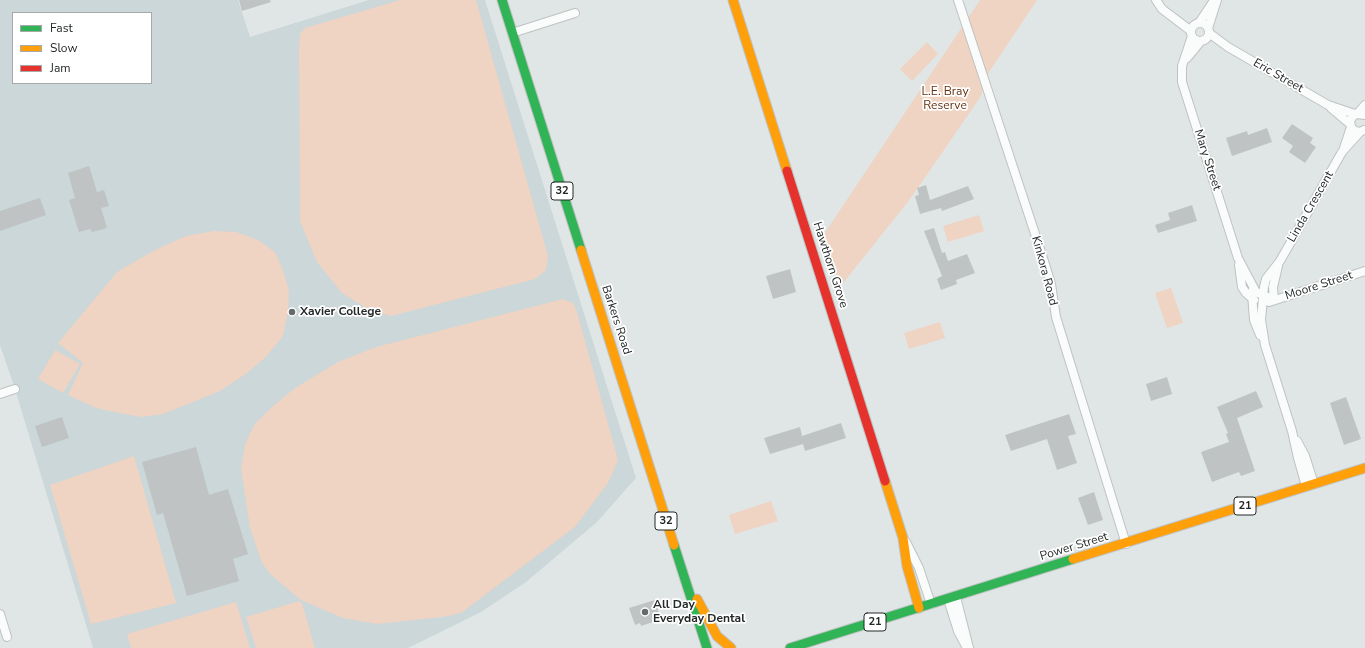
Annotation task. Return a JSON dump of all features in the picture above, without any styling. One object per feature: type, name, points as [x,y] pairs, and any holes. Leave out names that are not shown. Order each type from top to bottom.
[{"type":"main road","name":"Barkers Road","points":[[502,0],[707,648]]},
{"type":"main road","name":"Hawthorn Grove","points":[[733,0],[903,538],[907,566],[919,608]]},
{"type":"main road","name":"Power Street","points":[[790,648],[1365,468]]},
{"type":"main road","points":[[685,579],[717,636],[731,648]]},
{"type":"street","name":"Kinkora Road","points":[[958,0],[1043,258],[1050,284],[1056,317],[1126,544]]},
{"type":"street","points":[[1156,0],[1166,13],[1194,28],[1204,24],[1205,35]]},
{"type":"street","points":[[1183,62],[1205,35],[1216,0]]},
{"type":"street","name":"Mary Street","points":[[1216,0],[1194,28],[1183,62],[1181,71],[1182,82],[1238,258],[1242,287],[1253,300]]},
{"type":"street","points":[[512,33],[575,13]]},
{"type":"street","points":[[1194,28],[1196,40],[1205,35]]},
{"type":"street","name":"Eric Street","points":[[1205,35],[1328,105],[1355,131],[1363,131]]},
{"type":"street","name":"Eric Street","points":[[1328,105],[1359,114]]},
{"type":"street","points":[[1359,114],[1365,105]]},
{"type":"street","name":"Linda Crescent","points":[[1263,300],[1266,279],[1280,261],[1342,152],[1351,118],[1359,114]]},
{"type":"street","name":"Linda Crescent","points":[[1342,152],[1363,131]]},
{"type":"street","name":"Mary Street","points":[[1238,258],[1254,288],[1263,300]]},
{"type":"street","name":"Linda Crescent","points":[[1274,300],[1273,282],[1280,261]]},
{"type":"street","name":"Moore Street","points":[[1263,300],[1274,300],[1365,271]]},
{"type":"street","points":[[1254,288],[1254,320],[1265,345],[1292,431],[1305,456],[1310,485]]},
{"type":"street","points":[[1253,300],[1263,300],[1261,320],[1265,345]]},
{"type":"street","points":[[0,394],[15,389]]},
{"type":"street","name":"Hawthorn Grove","points":[[903,538],[919,568],[931,604]]},
{"type":"street","points":[[952,598],[968,648]]},
{"type":"street","points":[[0,614],[7,637]]},
{"type":"shaded area","name":"Xavier College","points":[[0,0],[238,0],[250,37],[369,0],[485,0],[636,478],[597,522],[526,582],[481,612],[408,648],[93,648],[15,389],[0,345]]},
{"type":"green space","points":[[400,0],[476,0],[548,256],[546,270],[535,279],[391,316],[371,311],[342,293],[317,262],[300,221],[299,49],[300,34],[305,28]]},
{"type":"green space","name":"L.E. Bray Reserve","points":[[980,0],[1037,0],[989,72],[981,96],[922,182],[840,287],[824,234]]},
{"type":"green space","points":[[927,42],[938,54],[912,81],[900,69]]},
{"type":"green space","points":[[979,215],[984,231],[948,242],[943,226]]},
{"type":"green space","points":[[214,231],[236,232],[258,240],[275,252],[283,270],[289,291],[288,311],[283,336],[266,357],[247,373],[220,391],[163,414],[142,417],[119,413],[96,408],[68,395],[83,363],[58,343],[117,272],[153,251],[186,236]]},
{"type":"green space","points":[[1171,288],[1183,323],[1167,328],[1155,293]]},
{"type":"green space","points":[[563,299],[573,303],[577,312],[618,460],[608,483],[575,527],[461,613],[442,617],[377,624],[343,618],[301,600],[270,574],[262,563],[250,528],[241,468],[245,445],[254,425],[273,406],[295,388],[338,362],[376,347]]},
{"type":"green space","points":[[940,322],[945,338],[909,349],[904,333]]},
{"type":"green space","points":[[55,350],[80,364],[63,393],[38,379]]},
{"type":"green space","points":[[134,456],[176,603],[91,624],[50,485]]},
{"type":"green space","points":[[771,501],[778,521],[735,534],[729,515]]},
{"type":"green space","points":[[299,601],[302,603],[315,648],[256,648],[246,617]]},
{"type":"green space","points":[[236,602],[250,648],[131,648],[127,634]]},
{"type":"building","points":[[239,0],[270,0],[271,2],[242,11]]},
{"type":"building","points":[[1292,124],[1313,138],[1310,143],[1316,147],[1305,163],[1289,152],[1293,146],[1282,138]]},
{"type":"building","points":[[1267,128],[1272,142],[1232,156],[1226,138],[1247,131],[1248,135]]},
{"type":"building","points":[[89,166],[97,192],[104,190],[109,206],[101,208],[107,228],[92,232],[90,229],[79,232],[69,200],[75,198],[68,173]]},
{"type":"building","points":[[926,185],[930,200],[968,186],[974,199],[942,211],[941,208],[920,214],[915,196],[919,195],[917,188]]},
{"type":"building","points":[[40,198],[46,215],[0,231],[0,211]]},
{"type":"building","points":[[1192,205],[1197,221],[1158,233],[1155,225],[1170,220],[1168,213]]},
{"type":"building","points":[[934,228],[942,253],[945,252],[948,261],[967,254],[975,273],[956,280],[957,284],[941,290],[937,279],[942,276],[924,231]]},
{"type":"building","points":[[790,269],[796,292],[773,299],[766,276]]},
{"type":"building","points":[[1167,377],[1172,394],[1151,401],[1146,384]]},
{"type":"building","points":[[1256,391],[1263,407],[1237,418],[1255,471],[1241,476],[1239,472],[1212,482],[1201,452],[1229,442],[1226,434],[1228,433],[1217,407]]},
{"type":"building","points":[[1346,397],[1361,439],[1344,445],[1330,403]]},
{"type":"building","points":[[1069,414],[1076,434],[1068,436],[1077,463],[1057,470],[1047,439],[1011,451],[1005,435]]},
{"type":"building","points":[[62,417],[69,438],[42,447],[35,426]]},
{"type":"building","points":[[841,423],[846,438],[805,451],[803,444],[770,454],[764,438],[800,427],[802,436]]},
{"type":"building","points":[[196,447],[209,495],[228,489],[248,554],[233,559],[239,581],[187,596],[163,513],[157,515],[142,462]]},
{"type":"building","points":[[1094,492],[1103,520],[1088,525],[1078,498]]},
{"type":"building","name":"All Day Everyday Dental","points":[[655,600],[660,617],[655,619],[656,621],[641,626],[640,623],[635,625],[629,608]]},
{"type":"traffic: fast","points":[[502,0],[581,250]]},
{"type":"traffic: fast","points":[[674,545],[707,648]]},
{"type":"traffic: fast","points":[[790,648],[1073,559]]},
{"type":"traffic: slow","points":[[733,0],[787,171]]},
{"type":"traffic: slow","points":[[581,250],[674,545]]},
{"type":"traffic: slow","points":[[1073,559],[1365,468]]},
{"type":"traffic: slow","points":[[885,481],[903,538],[907,566],[919,608]]},
{"type":"traffic: slow","points":[[697,599],[717,636],[731,648]]},
{"type":"traffic: jam","points":[[787,171],[885,481]]},
{"type":"place","name":"Xavier College","points":[[292,312]]},
{"type":"place","name":"All Day Everyday Dental","points":[[645,612]]}]
